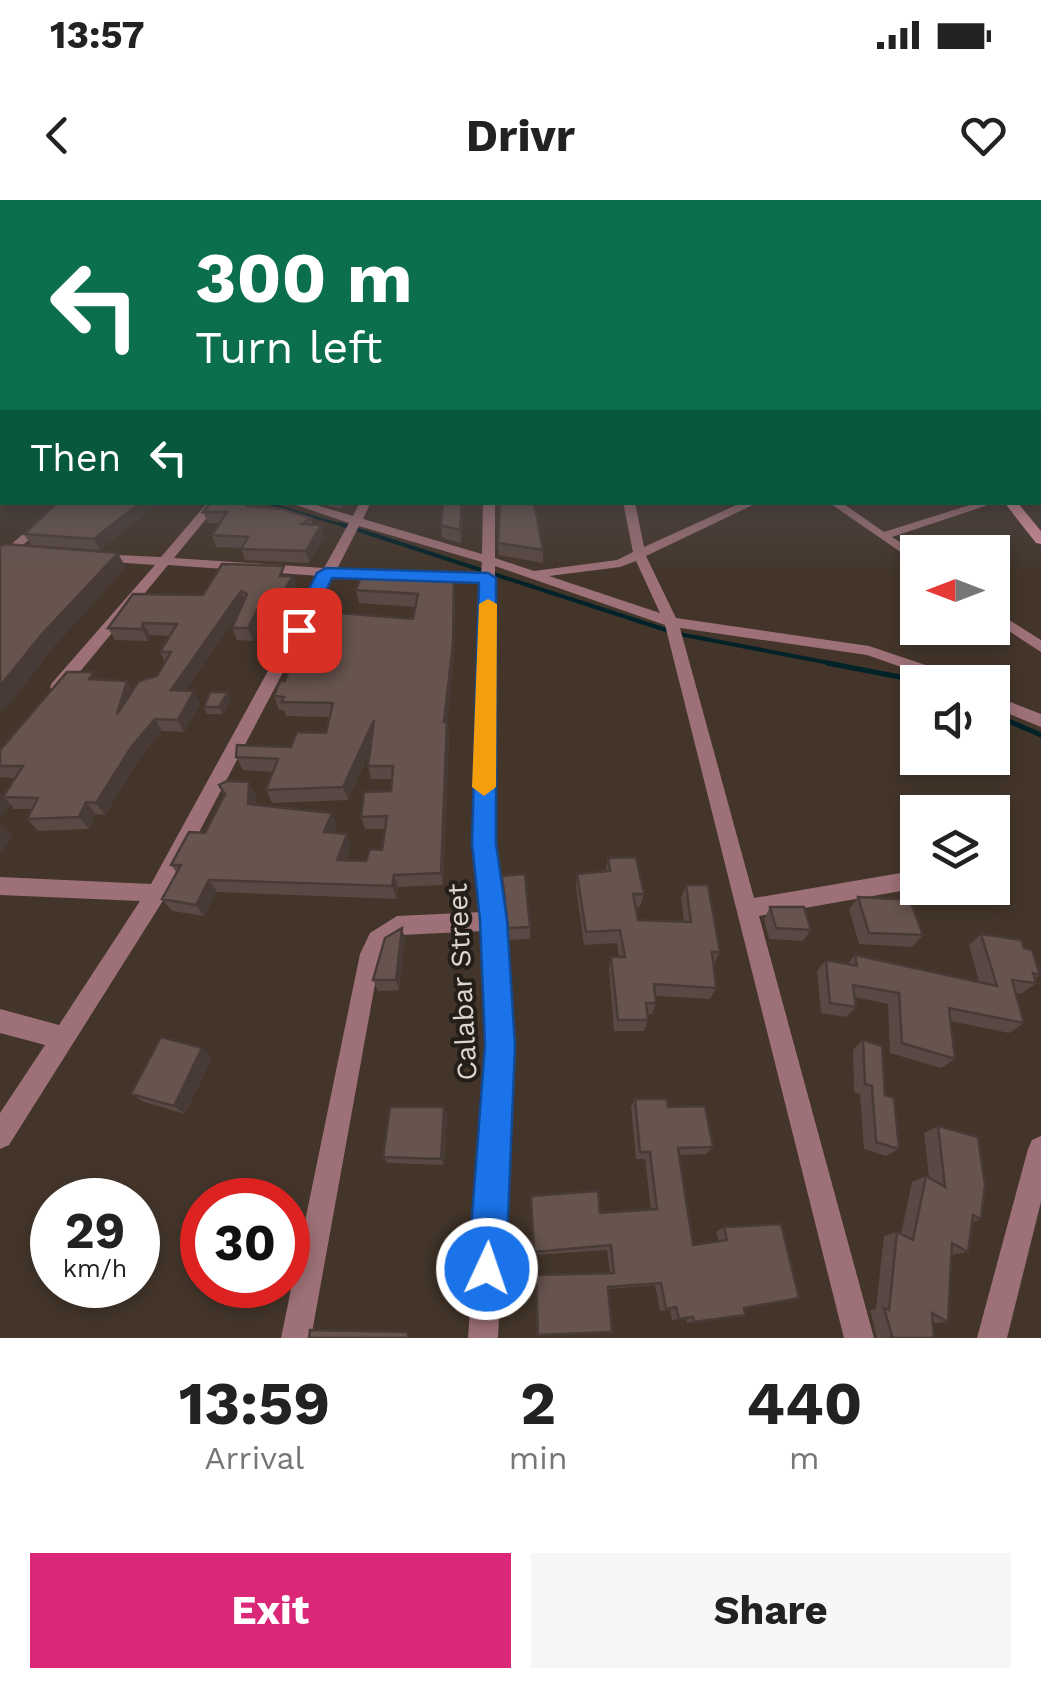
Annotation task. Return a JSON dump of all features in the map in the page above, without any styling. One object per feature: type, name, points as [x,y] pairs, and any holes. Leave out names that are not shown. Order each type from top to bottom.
[{"type":"main road","points":[[1012,505],[1041,540]]},
{"type":"street","points":[[6,556],[64,505]]},
{"type":"street","points":[[52,695],[213,505]]},
{"type":"street","points":[[299,505],[352,527],[488,567],[532,575],[673,630],[868,652],[916,665]]},
{"type":"street","points":[[0,1136],[157,893],[364,505]]},
{"type":"street","name":"Calabar Street","points":[[483,1338],[500,1045],[494,920],[484,844],[489,505]]},
{"type":"street","points":[[630,505],[640,556],[673,630],[860,1338]]},
{"type":"street","points":[[532,575],[620,563],[748,505]]},
{"type":"street","points":[[836,505],[900,548]]},
{"type":"street","points":[[883,536],[982,505]]},
{"type":"street","points":[[1023,521],[1041,524]]},
{"type":"street","points":[[6,556],[30,552]]},
{"type":"street","points":[[84,556],[403,577]]},
{"type":"street","points":[[420,577],[488,567]]},
{"type":"street","points":[[1010,625],[1041,647]]},
{"type":"street","points":[[1010,708],[1041,722]]},
{"type":"street","points":[[746,909],[900,882]]},
{"type":"street","points":[[0,886],[157,893]]},
{"type":"street","points":[[296,1338],[368,961],[378,940],[397,926],[494,920]]},
{"type":"street","points":[[0,1021],[62,1037]]},
{"type":"street","points":[[992,1338],[1041,1149]]},
{"type":"building","points":[[55,505],[137,505],[94,539],[24,534]]},
{"type":"building","points":[[209,505],[248,505],[282,509],[311,518],[302,524],[321,525],[306,551],[241,549],[248,537],[212,535],[227,512],[203,512]]},
{"type":"building","points":[[443,505],[462,505],[460,530],[441,524]]},
{"type":"building","points":[[500,505],[535,505],[543,550],[498,543]]},
{"type":"building","points":[[0,546],[118,553],[42,634],[0,686]]},
{"type":"building","points":[[222,564],[284,566],[280,576],[293,576],[279,599],[263,599],[248,628],[232,628],[247,594],[241,591],[171,690],[194,691],[178,720],[155,719],[132,746],[96,803],[86,802],[79,817],[27,819],[38,798],[3,797],[23,766],[0,766],[0,750],[67,672],[94,672],[89,679],[127,681],[117,714],[139,681],[157,676],[171,652],[160,652],[177,624],[108,628],[133,594],[203,595]]},
{"type":"building","points":[[454,573],[453,643],[444,722],[441,873],[394,875],[392,886],[209,880],[196,905],[162,899],[181,865],[171,865],[189,832],[205,833],[225,794],[219,785],[227,781],[249,782],[248,804],[332,813],[324,832],[347,834],[337,860],[366,861],[370,849],[382,850],[387,816],[361,817],[364,792],[391,791],[393,766],[368,766],[374,720],[343,787],[266,790],[278,759],[236,757],[237,745],[291,747],[297,732],[326,733],[333,703],[281,702],[284,697],[274,696],[280,681],[285,681],[295,652],[306,652],[314,633],[332,633],[339,613],[413,619],[418,594],[356,590],[362,574]]},
{"type":"building","points":[[210,692],[228,692],[219,707],[204,707]]},
{"type":"building","points":[[636,857],[644,894],[633,894],[638,920],[691,922],[686,885],[708,885],[720,952],[712,952],[716,988],[654,984],[656,1003],[646,1003],[648,1020],[618,1020],[611,957],[625,957],[620,930],[586,932],[577,874],[610,871],[608,858]]},
{"type":"building","points":[[525,874],[530,927],[508,928],[502,876]]},
{"type":"building","points":[[858,897],[900,899],[900,905],[912,905],[923,935],[869,933]]},
{"type":"building","points":[[770,907],[804,907],[811,930],[776,928]]},
{"type":"building","points":[[402,928],[396,980],[373,980],[385,938]]},
{"type":"building","points":[[981,934],[1021,940],[1024,948],[1032,950],[1040,975],[1033,973],[1036,983],[1012,980],[1024,1023],[949,1008],[955,1059],[902,1043],[899,993],[853,985],[856,1007],[830,1003],[826,960],[857,966],[855,955],[997,986]]},
{"type":"building","points":[[161,1037],[202,1048],[174,1106],[131,1094]]},
{"type":"building","points":[[863,1040],[882,1046],[885,1095],[894,1098],[899,1149],[876,1142],[872,1086],[865,1084]]},
{"type":"building","points":[[635,1099],[667,1099],[668,1107],[705,1106],[713,1147],[678,1148],[693,1245],[727,1240],[724,1227],[781,1224],[799,1298],[744,1308],[745,1315],[694,1322],[693,1317],[679,1319],[676,1307],[666,1309],[661,1283],[608,1287],[612,1332],[538,1335],[536,1275],[614,1273],[611,1245],[534,1252],[531,1196],[598,1191],[600,1213],[657,1209],[650,1152],[640,1152]]},
{"type":"building","points":[[390,1107],[444,1107],[441,1159],[383,1157]]},
{"type":"building","points":[[938,1126],[978,1137],[985,1185],[981,1219],[973,1215],[968,1252],[952,1243],[948,1322],[932,1313],[934,1338],[890,1338],[884,1308],[889,1310],[897,1232],[913,1240],[926,1176],[945,1187]]},
{"type":"building","points":[[310,1330],[408,1332],[408,1338],[309,1338]]},
{"type":"waterway","points":[[274,505],[348,527]]},
{"type":"waterway","points":[[340,524],[669,631]]},
{"type":"waterway","points":[[679,634],[840,665]]},
{"type":"waterway","points":[[827,663],[900,677]]},
{"type":"waterway","points":[[1010,722],[1041,735]]},
{"type":"slow traffic","points":[[484,787],[488,604]]},
{"type":"route","points":[[299,630],[326,573],[488,578],[484,844],[494,920],[500,1045],[487,1269]]}]
